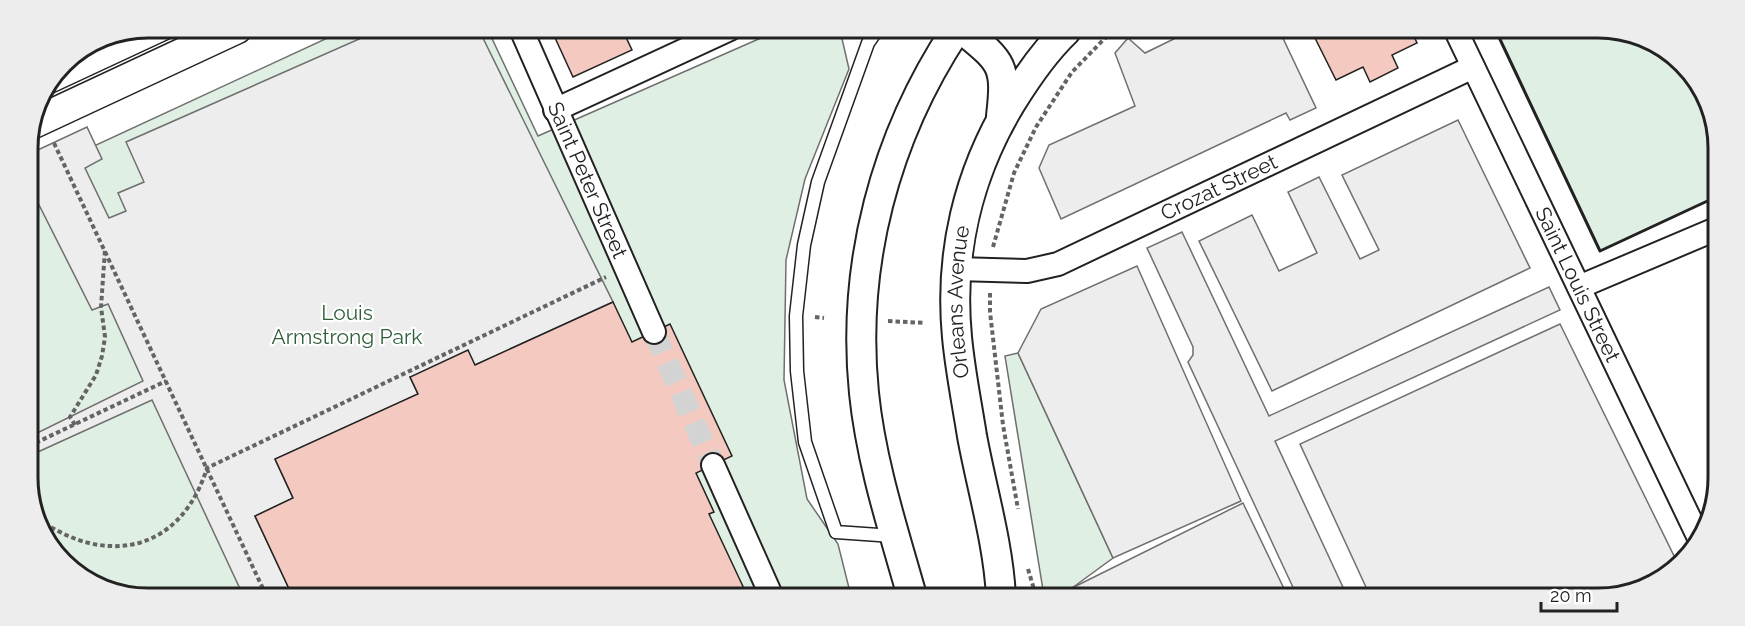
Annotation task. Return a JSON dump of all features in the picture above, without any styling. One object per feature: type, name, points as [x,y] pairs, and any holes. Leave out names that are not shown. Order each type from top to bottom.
[{"type":"main road","points":[[44,112],[211,38]]},
{"type":"street","name":"Saint Peter Street","points":[[525,38],[654,332]]},
{"type":"street","points":[[555,110],[711,38]]},
{"type":"street","points":[[910,588],[870,435],[864,393],[861,344],[865,281],[871,230],[897,141],[920,90],[951,38]]},
{"type":"street","points":[[973,38],[993,55],[1000,67],[1004,86],[1000,121]]},
{"type":"street","name":"Orleans Avenue","points":[[1004,588],[1013,562],[972,436],[957,338],[957,269],[970,194],[980,163],[1000,121],[1026,79],[1058,38]]},
{"type":"street","name":"Saint Louis Street","points":[[1459,38],[1695,529]]},
{"type":"street","name":"Crozat Street","points":[[957,269],[1027,271],[1058,264],[1473,67]]},
{"type":"street","points":[[1579,287],[1708,232]]},
{"type":"street","points":[[713,465],[768,588]]},
{"type":"street","points":[[1010,588],[1013,562]]},
{"type":"lane","points":[[872,38],[864,52],[818,182],[804,244],[796,316],[797,371],[806,442],[837,532],[895,536]]},
{"type":"path","points":[[1018,514],[1003,425],[990,318],[993,241],[1014,173],[1036,127],[1072,72],[1105,38]]},
{"type":"path","points":[[40,122],[105,249],[263,588]]},
{"type":"path","points":[[75,425],[70,417],[96,375],[102,356],[105,337],[101,307],[105,249]]},
{"type":"path","points":[[48,526],[87,543],[111,547],[146,541],[167,530],[189,507],[197,496],[207,468],[625,267]]},
{"type":"path","points":[[814,317],[824,318]]},
{"type":"path","points":[[879,321],[925,323]]},
{"type":"path","points":[[38,442],[166,381]]},
{"type":"path","points":[[1013,562],[1031,588]]},
{"type":"green space","name":"Louis Armstrong Park","points":[[327,38],[492,38],[538,136],[761,38],[842,38],[849,69],[805,179],[786,260],[784,380],[807,499],[838,544],[849,588],[133,588],[99,577],[75,561],[56,540],[43,514],[38,493],[38,172]]},
{"type":"green space","points":[[1499,38],[1612,38],[1633,43],[1659,56],[1670,65],[1693,93],[1707,133],[1708,201],[1600,251]]},
{"type":"green space","points":[[1018,353],[1113,558],[1072,588],[1043,588],[1005,356]]},
{"type":"shaded area","points":[[361,38],[483,38],[613,302],[475,365],[410,377],[418,394],[275,459],[293,498],[255,516],[289,588],[240,588],[152,400],[38,452],[38,433],[143,381],[108,304],[92,310],[38,203],[38,150],[87,127],[102,159],[85,168],[109,218],[126,211],[118,193],[144,182],[126,142]]},
{"type":"shaded area","points":[[1128,38],[1145,53],[1176,38],[1283,38],[1316,108],[1290,120],[1286,113],[1061,219],[1039,168],[1049,145],[1135,106],[1115,53]]},
{"type":"shaded area","points":[[1458,120],[1530,268],[1272,391],[1199,241],[1252,215],[1279,271],[1317,253],[1288,192],[1319,177],[1360,259],[1379,250],[1342,175]]},
{"type":"shaded area","points":[[1182,232],[1269,416],[1549,287],[1560,310],[1275,441],[1343,588],[1293,588],[1188,362],[1193,355],[1193,347],[1147,248]]},
{"type":"shaded area","points":[[1137,266],[1241,501],[1113,558],[1018,353],[1041,309]]},
{"type":"shaded area","points":[[1560,324],[1674,557],[1659,570],[1633,583],[1605,588],[1366,588],[1300,444]]},
{"type":"shaded area","points":[[1243,503],[1284,588],[1072,588]]},
{"type":"building","points":[[555,38],[626,38],[632,50],[573,77]]},
{"type":"building","points":[[1315,38],[1415,38],[1417,43],[1392,55],[1398,68],[1370,82],[1363,67],[1336,80]]},
{"type":"building","points":[[613,302],[632,342],[670,324],[732,456],[696,473],[714,512],[709,514],[744,588],[289,588],[255,516],[293,498],[275,459],[418,394],[410,377],[468,350],[475,365]]},
{"type":"tunnel","points":[[654,332],[713,465]]},
{"type":"tram line","points":[[50,98],[178,38]]},
{"type":"wall","points":[[1499,38],[1600,251],[1708,201]]}]
